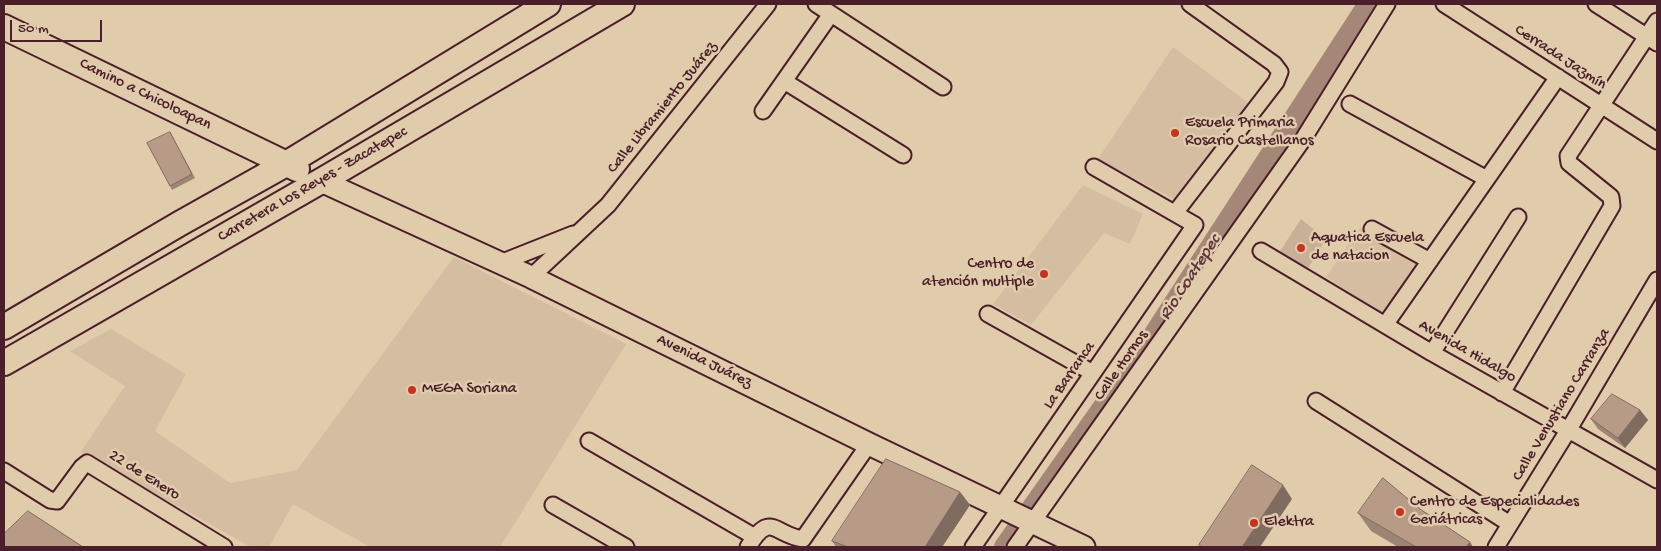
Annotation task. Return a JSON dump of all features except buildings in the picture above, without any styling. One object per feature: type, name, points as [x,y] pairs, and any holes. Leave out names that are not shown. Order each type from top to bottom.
[{"type":"main road","name":"Carretera Los Reyes - Zacatepec","points":[[4,327],[286,164],[548,4]]},
{"type":"main road","name":"Carretera Los Reyes - Zacatepec","points":[[4,363],[322,181],[622,4]]},
{"type":"main road","name":"Camino a Chicoloapan","points":[[4,27],[322,181]]},
{"type":"street","name":"Calle Libramiento Juárez","points":[[531,277],[608,204],[768,4]]},
{"type":"street","points":[[816,4],[944,86]]},
{"type":"street","points":[[1094,168],[1176,213],[1276,82],[1280,72],[1274,64],[1190,4]]},
{"type":"street","name":"Calle Hornos","points":[[1015,547],[1019,515],[1302,141],[1387,4]]},
{"type":"street","name":"Cerrada Jazmín","points":[[1444,4],[1657,141]]},
{"type":"street","points":[[1596,4],[1653,39]]},
{"type":"street","points":[[763,111],[831,14]]},
{"type":"street","points":[[1502,393],[1612,206],[1610,197],[1569,163],[1568,156],[1602,106],[1653,39],[1657,21]]},
{"type":"street","points":[[1385,325],[1558,77]]},
{"type":"street","points":[[784,81],[903,155]]},
{"type":"street","points":[[1350,104],[1487,179]]},
{"type":"street","name":"Avenida Juárez","points":[[322,181],[531,277],[869,444],[1084,547]]},
{"type":"street","name":"La Barranca","points":[[974,547],[1019,515],[1093,373],[1195,225],[1176,213]]},
{"type":"street","points":[[1432,353],[1518,217]]},
{"type":"street","points":[[1372,229],[1430,261]]},
{"type":"street","name":"Calle Libramiento Juárez","points":[[500,263],[581,231]]},
{"type":"street","name":"Avenida Hidalgo","points":[[1261,251],[1432,353],[1657,480]]},
{"type":"street","name":"Calle Venustiano Carranza","points":[[1496,547],[1569,429],[1657,280]]},
{"type":"street","points":[[988,314],[1093,373]]},
{"type":"street","points":[[1316,401],[1510,524]]},
{"type":"street","points":[[589,441],[751,542],[763,529],[769,526],[776,527],[793,538],[803,540],[869,444]]},
{"type":"street","name":"22 de Enero","points":[[4,471],[50,500],[56,501],[82,466],[88,463],[224,547]]},
{"type":"street","points":[[552,505],[626,547]]},
{"type":"shaded area","name":"Escuela Primaria Rosario Castellanos","points":[[1173,47],[1254,107],[1181,203],[1098,159]]},
{"type":"shaded area","name":"Centro de atención multiple","points":[[1083,185],[1143,214],[1130,244],[1104,233],[1031,325],[993,304]]},
{"type":"shaded area","name":"Aquatica Escuela de natacion","points":[[1301,219],[1326,239],[1307,270],[1278,254]]},
{"type":"shaded area","points":[[1360,228],[1421,263],[1385,316],[1326,277]]},
{"type":"shaded area","points":[[454,257],[626,344],[500,547],[370,547],[293,504],[269,547],[251,547],[81,452],[125,386],[70,351],[111,329],[186,374],[155,431],[230,483],[297,470]]},
{"type":"waterway","name":"Rio Coatepec","points":[[1005,547],[1149,343],[1369,4]]},
{"type":"place","name":"Escuela Primaria Rosario Castellanos","points":[[1175,133]]},
{"type":"place","name":"Aquatica Escuela de natacion","points":[[1301,248]]},
{"type":"place","name":"Centro de atención multiple","points":[[1044,274]]},
{"type":"place","name":"MEGA Soriana","points":[[412,390]]},
{"type":"place","name":"Centro de Especialidades Geriátricas","points":[[1400,512]]},
{"type":"place","name":"Elektra","points":[[1254,523]]}]
